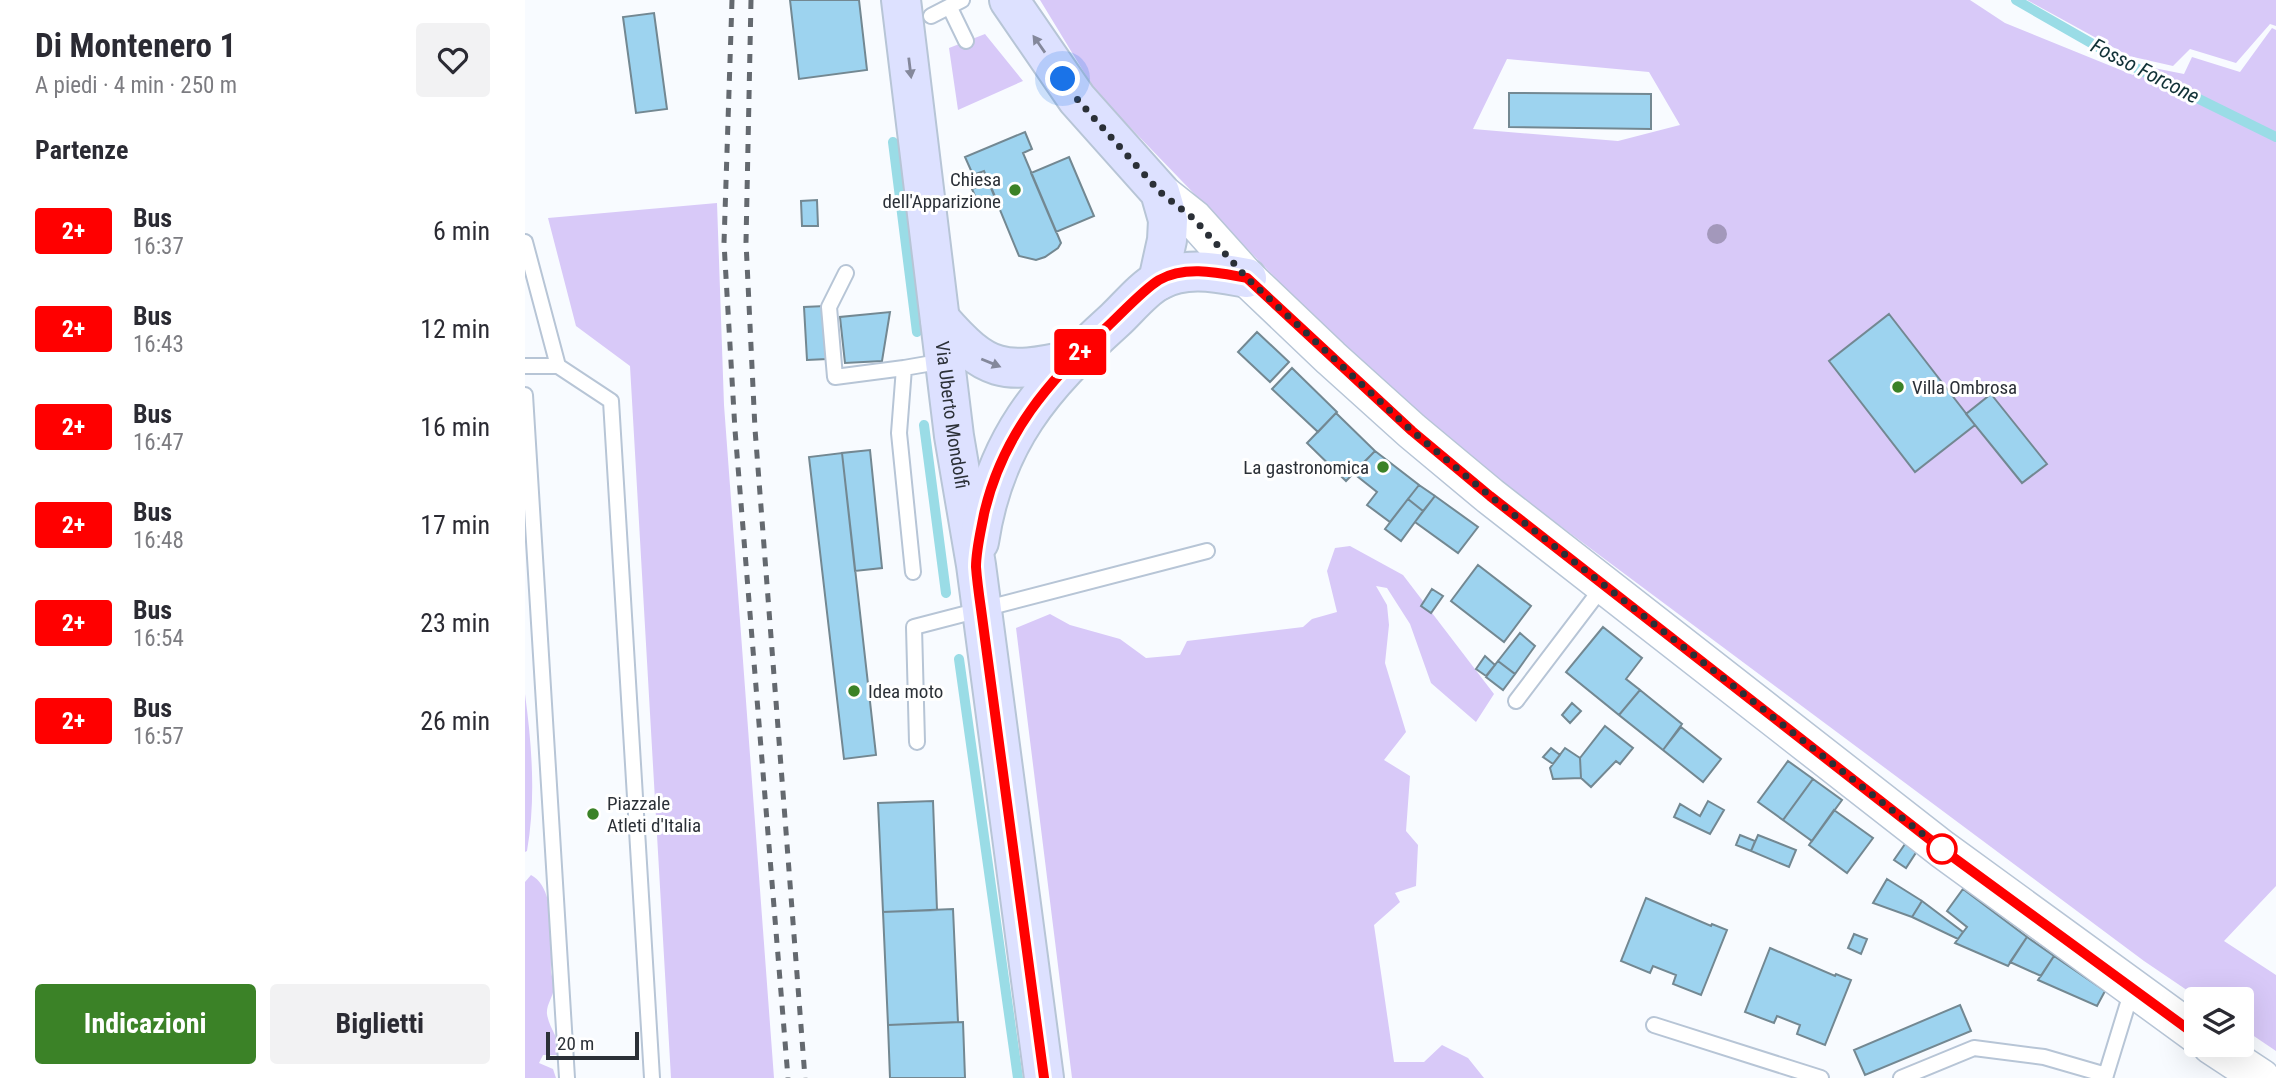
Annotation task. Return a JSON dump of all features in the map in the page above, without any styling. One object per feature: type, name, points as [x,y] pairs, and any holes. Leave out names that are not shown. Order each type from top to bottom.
[{"type":"main road","points":[[1009,0],[1077,99],[1160,192],[1168,220],[1167,240],[1158,281]]},
{"type":"main road","name":"Via Uberto Mondolfi","points":[[916,8],[945,361],[954,436],[976,565],[1044,1078]]},
{"type":"main road","points":[[976,565],[989,495],[1000,460],[1024,419],[1071,360],[1158,281],[1190,272],[1211,272],[1247,278]]},
{"type":"main road","points":[[940,319],[964,347],[996,366],[1014,370],[1071,360]]},
{"type":"street","points":[[1160,192],[1194,219],[1247,278],[1412,431],[1490,496],[1942,849],[2184,1026]]},
{"type":"street","points":[[2229,1057],[2261,1078]]},
{"type":"lane","points":[[916,8],[956,4],[966,41]]},
{"type":"lane","points":[[525,242],[558,366]]},
{"type":"lane","points":[[846,273],[829,307],[835,377],[945,361]]},
{"type":"lane","points":[[525,366],[558,366],[611,401],[652,1078]]},
{"type":"lane","points":[[904,368],[899,433],[913,572]]},
{"type":"lane","points":[[525,395],[567,1078]]},
{"type":"lane","points":[[916,742],[914,627],[1207,551]]},
{"type":"lane","points":[[1516,701],[1605,584]]},
{"type":"lane","points":[[1901,1078],[1974,1048],[2044,1057],[2106,1077],[2132,989]]},
{"type":"lane","points":[[1654,1025],[1821,1078]]},
{"type":"shaded area","points":[[1040,0],[1970,0],[2005,23],[2133,75],[2144,66],[2184,74],[2192,57],[2240,72],[2272,28],[2276,30],[2276,886],[2224,941],[2276,975],[2276,1051],[2254,1036],[2254,987],[2184,988],[2144,961],[1496,478],[1343,348],[1096,92]],"holes":[[[1507,59],[1649,72],[1680,125],[1618,141],[1473,129]]]},
{"type":"shaded area","points":[[2027,0],[2276,0],[2276,26],[2270,24],[2236,63],[2190,49],[2173,66],[2129,56]]},
{"type":"shaded area","points":[[985,34],[1023,81],[958,110],[949,48]]},
{"type":"shaded area","points":[[717,203],[724,405],[774,1078],[671,1078],[630,366],[576,326],[548,218]]},
{"type":"shaded area","points":[[1350,546],[1403,575],[1494,694],[1476,722],[1431,683],[1410,624],[1387,588],[1376,586],[1387,605],[1389,625],[1385,663],[1406,732],[1384,760],[1410,776],[1406,831],[1418,845],[1416,886],[1395,893],[1400,902],[1374,925],[1394,1062],[1424,1062],[1442,1045],[1468,1058],[1484,1078],[1072,1078],[1016,628],[1050,614],[1070,625],[1120,639],[1146,658],[1180,655],[1187,641],[1303,627],[1312,619],[1337,612],[1327,571],[1335,548]]},
{"type":"shaded area","points":[[525,694],[532,792],[530,831],[525,852]]},
{"type":"shaded area","points":[[531,875],[540,882],[549,905],[554,988],[547,1014],[561,1055],[543,1055],[539,1063],[553,1069],[556,1078],[525,1078],[525,882]]},
{"type":"building","points":[[790,0],[859,0],[867,70],[799,79]]},
{"type":"building","points":[[654,13],[667,109],[636,113],[623,17]]},
{"type":"building","points":[[1509,93],[1651,94],[1651,129],[1509,127]]},
{"type":"building","name":"Chiesa dell'Apparizione","points":[[1025,132],[1032,149],[1023,153],[1061,243],[1045,257],[1036,260],[1019,256],[984,171],[973,175],[965,157]]},
{"type":"building","points":[[1069,157],[1094,216],[1056,232],[1031,173]]},
{"type":"building","points":[[989,182],[996,199],[979,206],[972,189]]},
{"type":"building","points":[[817,200],[818,226],[802,226],[801,201]]},
{"type":"building","points":[[825,306],[827,359],[807,360],[804,307]]},
{"type":"building","points":[[890,312],[882,361],[845,363],[840,317]]},
{"type":"building","name":"Villa Ombrosa","points":[[1889,314],[1975,425],[1915,472],[1829,361]]},
{"type":"building","points":[[1257,332],[1289,362],[1270,382],[1238,352]]},
{"type":"building","points":[[1292,368],[1337,412],[1318,432],[1272,389]]},
{"type":"building","points":[[1991,394],[2047,464],[2022,483],[1966,414]]},
{"type":"building","points":[[1336,413],[1375,451],[1346,481],[1307,443]]},
{"type":"building","points":[[870,450],[882,568],[855,571],[842,453]]},
{"type":"building","points":[[1375,451],[1419,485],[1390,522],[1367,505],[1377,492],[1353,473]]},
{"type":"building","points":[[842,453],[876,755],[844,759],[809,457]]},
{"type":"building","points":[[1419,485],[1435,496],[1423,511],[1408,499]]},
{"type":"building","points":[[1435,496],[1478,527],[1458,553],[1415,522]]},
{"type":"building","points":[[1408,499],[1423,511],[1401,541],[1385,529]]},
{"type":"building","points":[[1478,565],[1531,606],[1504,642],[1451,601]]},
{"type":"building","points":[[1432,589],[1443,596],[1431,613],[1421,606]]},
{"type":"building","points":[[1603,627],[1642,658],[1626,679],[1640,690],[1619,715],[1566,672]]},
{"type":"building","points":[[1520,633],[1535,646],[1515,674],[1498,661]]},
{"type":"building","points":[[1485,656],[1495,665],[1486,676],[1476,669]]},
{"type":"building","points":[[1498,661],[1515,674],[1503,690],[1486,677]]},
{"type":"building","points":[[1640,690],[1682,724],[1663,750],[1619,715]]},
{"type":"building","points":[[1572,703],[1581,711],[1570,723],[1562,715]]},
{"type":"building","points":[[1605,726],[1633,748],[1620,764],[1616,761],[1591,787],[1581,778],[1580,758]]},
{"type":"building","points":[[1681,727],[1721,759],[1703,782],[1663,750]]},
{"type":"building","points":[[1551,748],[1560,755],[1553,764],[1543,757]]},
{"type":"building","points":[[1565,748],[1580,758],[1581,778],[1553,779],[1550,768]]},
{"type":"building","points":[[1788,761],[1813,779],[1783,820],[1758,802]]},
{"type":"building","points":[[1813,779],[1842,800],[1812,841],[1783,820]]},
{"type":"building","points":[[933,801],[937,910],[883,912],[878,803]]},
{"type":"building","points":[[1708,801],[1724,810],[1710,834],[1674,817],[1680,804],[1700,816]]},
{"type":"building","points":[[1834,810],[1873,838],[1847,873],[1809,845]]},
{"type":"building","points":[[1740,835],[1755,841],[1751,851],[1736,845]]},
{"type":"building","points":[[1758,835],[1796,850],[1789,867],[1751,851]]},
{"type":"building","points":[[1905,844],[1917,851],[1906,868],[1894,860]]},
{"type":"building","points":[[1887,879],[1922,901],[1912,917],[1873,903]]},
{"type":"building","points":[[1963,889],[2027,937],[2008,966],[1955,943],[1967,927],[1947,911]]},
{"type":"building","points":[[1646,898],[1711,926],[1712,924],[1727,930],[1701,995],[1673,984],[1676,975],[1653,966],[1650,973],[1621,961]]},
{"type":"building","points":[[1922,901],[1963,932],[1958,939],[1912,917]]},
{"type":"building","points":[[953,909],[958,1022],[888,1025],[883,912]]},
{"type":"building","points":[[1854,934],[1867,939],[1861,954],[1848,948]]},
{"type":"building","points":[[2027,937],[2054,956],[2041,976],[2010,962]]},
{"type":"building","points":[[1770,948],[1835,976],[1836,974],[1851,980],[1825,1045],[1797,1034],[1800,1025],[1777,1016],[1774,1023],[1745,1012]]},
{"type":"building","points":[[2054,956],[2105,991],[2097,1006],[2038,980]]},
{"type":"building","points":[[1960,1005],[1971,1031],[1865,1075],[1854,1050]]},
{"type":"building","points":[[963,1022],[965,1078],[890,1078],[888,1025]]},
{"type":"waterway","name":"Fosso Forcone","points":[[2016,0],[2126,63],[2276,137]]},
{"type":"waterway","points":[[893,142],[917,332]]},
{"type":"waterway","points":[[924,425],[946,593]]},
{"type":"waterway","points":[[959,659],[1018,1078]]},
{"type":"railway","points":[[732,0],[724,243],[735,430],[788,1078]]},
{"type":"railway","points":[[751,0],[746,242],[755,429],[805,1078]]},
{"type":"bus line","name":"2+","points":[[1044,1078],[976,565],[982,526],[1000,460],[1024,419],[1071,360],[1158,281],[1190,272],[1211,272],[1247,278],[1412,431],[1490,496],[1942,849],[2184,1026]]},
{"type":"place","name":"Chiesa dell'Apparizione","points":[[1015,190]]},
{"type":"place","name":"Villa Ombrosa","points":[[1898,387]]},
{"type":"place","name":"La gastronomica","points":[[1383,467]]},
{"type":"place","name":"Idea moto","points":[[854,691]]},
{"type":"place","name":"Piazzale Atleti d'Italia","points":[[593,814]]},
{"type":"route","points":[[1063,79],[1077,99],[1160,192],[1194,219],[1247,278],[1412,431],[1490,496],[1942,849]]}]
